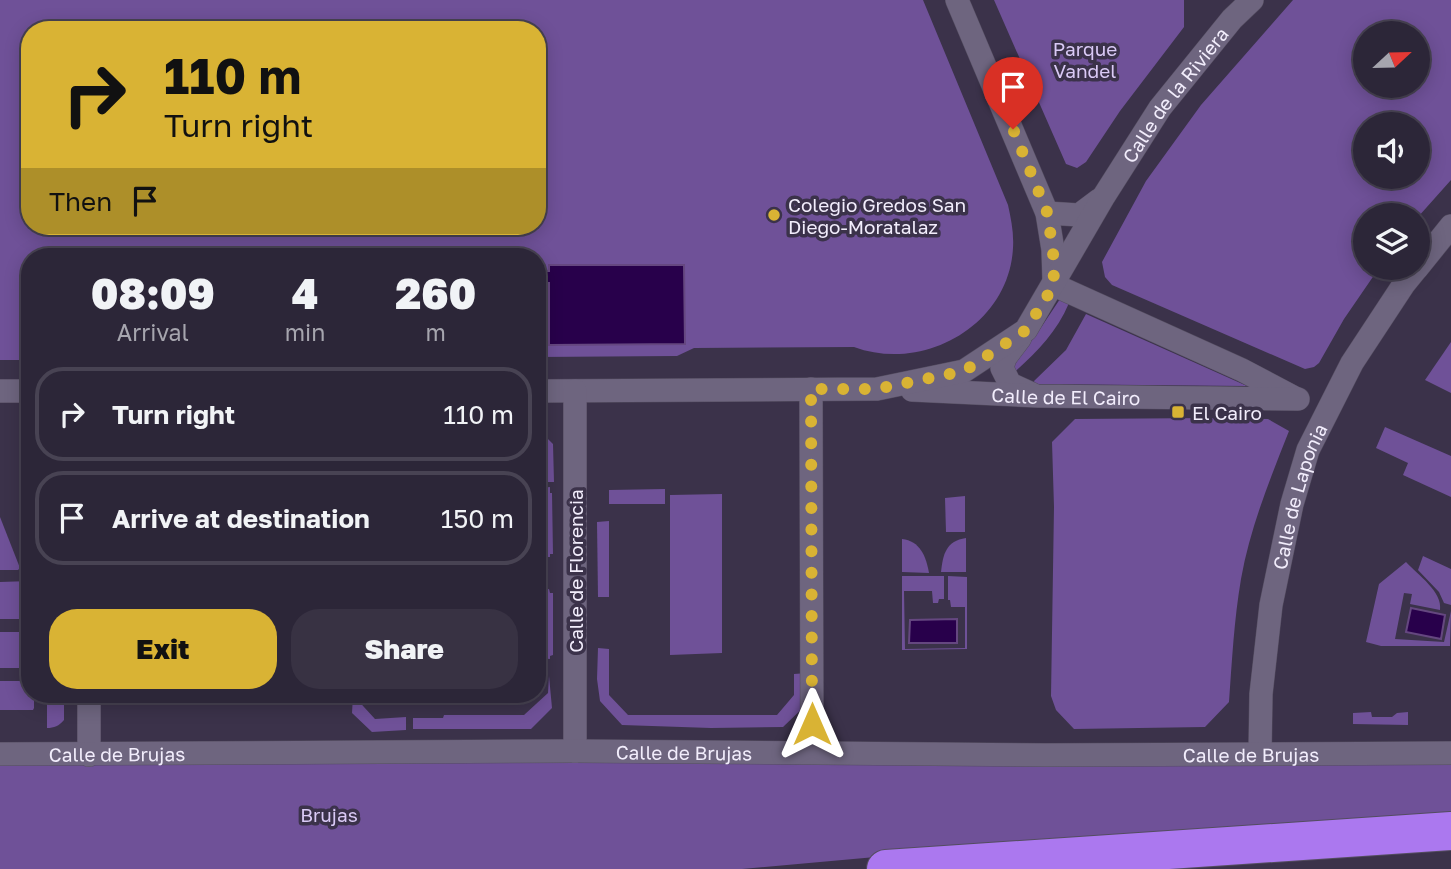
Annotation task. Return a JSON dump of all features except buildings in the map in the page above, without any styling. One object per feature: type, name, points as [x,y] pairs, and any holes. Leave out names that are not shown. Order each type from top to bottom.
[{"type":"highway","points":[[886,869],[1451,831]]},
{"type":"street","points":[[957,0],[1047,212],[1053,250],[1054,285]]},
{"type":"street","name":"Calle de la Riviera","points":[[1026,330],[1104,196],[1160,108],[1228,9],[1252,0]]},
{"type":"street","name":"Calle de la Riviera","points":[[1047,212],[1079,215],[1104,196]]},
{"type":"street","name":"Calle de Laponia","points":[[1430,251],[1451,226]]},
{"type":"street","name":"Calle de Laponia","points":[[1260,753],[1265,647],[1281,552],[1308,450],[1352,363],[1407,280]]},
{"type":"street","name":"Calle de El Cairo","points":[[1054,285],[1242,370],[1297,399],[1329,410]]},
{"type":"street","points":[[1026,330],[1005,358],[1002,369],[1010,384],[1038,396]]},
{"type":"street","points":[[546,391],[877,389],[964,371],[1026,330]]},
{"type":"street","points":[[953,392],[969,387],[1002,369]]},
{"type":"street","points":[[811,389],[812,752]]},
{"type":"street","name":"Calle de El Cairo","points":[[877,389],[1038,396],[1297,399]]},
{"type":"street","points":[[0,391],[21,391]]},
{"type":"street","name":"Calle de Florencia","points":[[575,391],[575,751]]},
{"type":"street","points":[[89,703],[89,755]]},
{"type":"street","name":"Calle de Brujas","points":[[0,754],[575,751],[1045,755],[1451,753]]},
{"type":"green space","name":"Colegio Gredos San Diego-Moratalaz","points":[[0,0],[923,0],[1008,205],[1012,226],[1013,248],[1008,275],[996,300],[979,320],[958,336],[934,347],[908,353],[881,353],[854,347],[694,348],[677,356],[546,357],[546,248],[21,248],[21,360],[0,360]]},
{"type":"green space","name":"Parque Vandel","points":[[994,0],[1184,0],[1184,27],[1120,111],[1086,162],[1077,168],[1066,164]]},
{"type":"green space","points":[[1293,0],[1451,0],[1451,180],[1430,204],[1353,203],[1353,280],[1371,280],[1314,367],[1305,369],[1112,285],[1105,277],[1102,262],[1146,181],[1201,105]]},
{"type":"green space","points":[[1060,299],[1069,303],[1058,325],[1036,352],[1009,377],[1007,367],[1038,332]]},
{"type":"green space","points":[[1086,314],[1247,386],[1035,384],[1034,381],[1066,350]]},
{"type":"green space","points":[[1451,342],[1451,393],[1425,380]]},
{"type":"green space","points":[[1075,419],[1268,419],[1289,431],[1261,504],[1245,560],[1237,610],[1229,702],[1205,727],[1074,729],[1056,710],[1051,696],[1054,507],[1052,442]]},
{"type":"green space","points":[[1385,427],[1451,456],[1451,497],[1403,475],[1408,463],[1376,448]]},
{"type":"green space","points":[[546,437],[553,444],[554,482],[548,482]]},
{"type":"green space","points":[[546,487],[550,487],[552,493],[553,554],[550,554],[550,557],[546,557]]},
{"type":"green space","points":[[665,489],[665,504],[609,504],[609,490]]},
{"type":"green space","points":[[722,494],[722,653],[670,655],[670,495]]},
{"type":"green space","points":[[965,496],[965,532],[946,532],[945,498]]},
{"type":"green space","points":[[0,517],[20,568],[18,570],[0,570]]},
{"type":"green space","points":[[609,521],[609,597],[598,597],[597,522]]},
{"type":"green space","points":[[966,538],[966,572],[941,572],[947,549],[954,542]]},
{"type":"green space","points":[[902,539],[918,546],[929,573],[902,572]]},
{"type":"green space","points":[[1423,556],[1451,569],[1451,605],[1444,603],[1439,592],[1418,570]]},
{"type":"green space","points":[[1406,562],[1434,590],[1440,610],[1410,604],[1412,594],[1404,593],[1395,639],[1444,642],[1451,611],[1450,646],[1381,646],[1366,642],[1379,584]]},
{"type":"green space","points":[[902,576],[944,576],[944,599],[939,599],[938,603],[933,603],[932,591],[904,591],[905,649],[965,648],[965,607],[951,607],[948,600],[948,576],[967,577],[967,649],[902,650]]},
{"type":"green space","points":[[21,581],[21,619],[0,619],[0,582]]},
{"type":"green space","points":[[546,589],[553,593],[553,655],[550,659],[546,659]]},
{"type":"green space","points":[[0,632],[21,632],[21,668],[0,668]]},
{"type":"green space","points":[[598,648],[609,649],[609,695],[628,715],[777,715],[794,695],[794,674],[807,673],[808,703],[783,727],[622,725],[600,701],[597,679]]},
{"type":"green space","points":[[549,676],[552,708],[531,729],[413,729],[413,718],[443,718],[444,715],[524,715],[537,703],[546,703]]},
{"type":"green space","points":[[0,681],[21,681],[21,703],[34,703],[33,710],[0,710]]},
{"type":"green space","points":[[47,703],[64,703],[64,720],[47,728]]},
{"type":"green space","points":[[353,703],[360,703],[375,719],[406,717],[406,730],[372,732],[352,713]]},
{"type":"green space","points":[[1371,712],[1372,717],[1392,717],[1397,713],[1408,712],[1408,725],[1353,724],[1353,713]]},
{"type":"green space","name":"Brujas","points":[[1451,758],[1451,818],[964,849],[742,869],[0,869],[0,760]]},
{"type":"shaded area","points":[[549,265],[684,265],[685,344],[549,345],[549,283],[546,283],[546,271],[549,271]]},
{"type":"shaded area","points":[[1411,608],[1445,615],[1441,639],[1406,632]]},
{"type":"shaded area","points":[[957,619],[957,643],[909,643],[910,620]]},
{"type":"place","name":"Colegio Gredos San Diego-Moratalaz","points":[[774,215]]},
{"type":"place","name":"El Cairo","points":[[1178,412]]},
{"type":"route","points":[[812,724],[811,389],[877,389],[964,371],[1026,330],[1054,285],[1053,250],[1047,212],[1013,129]]}]
